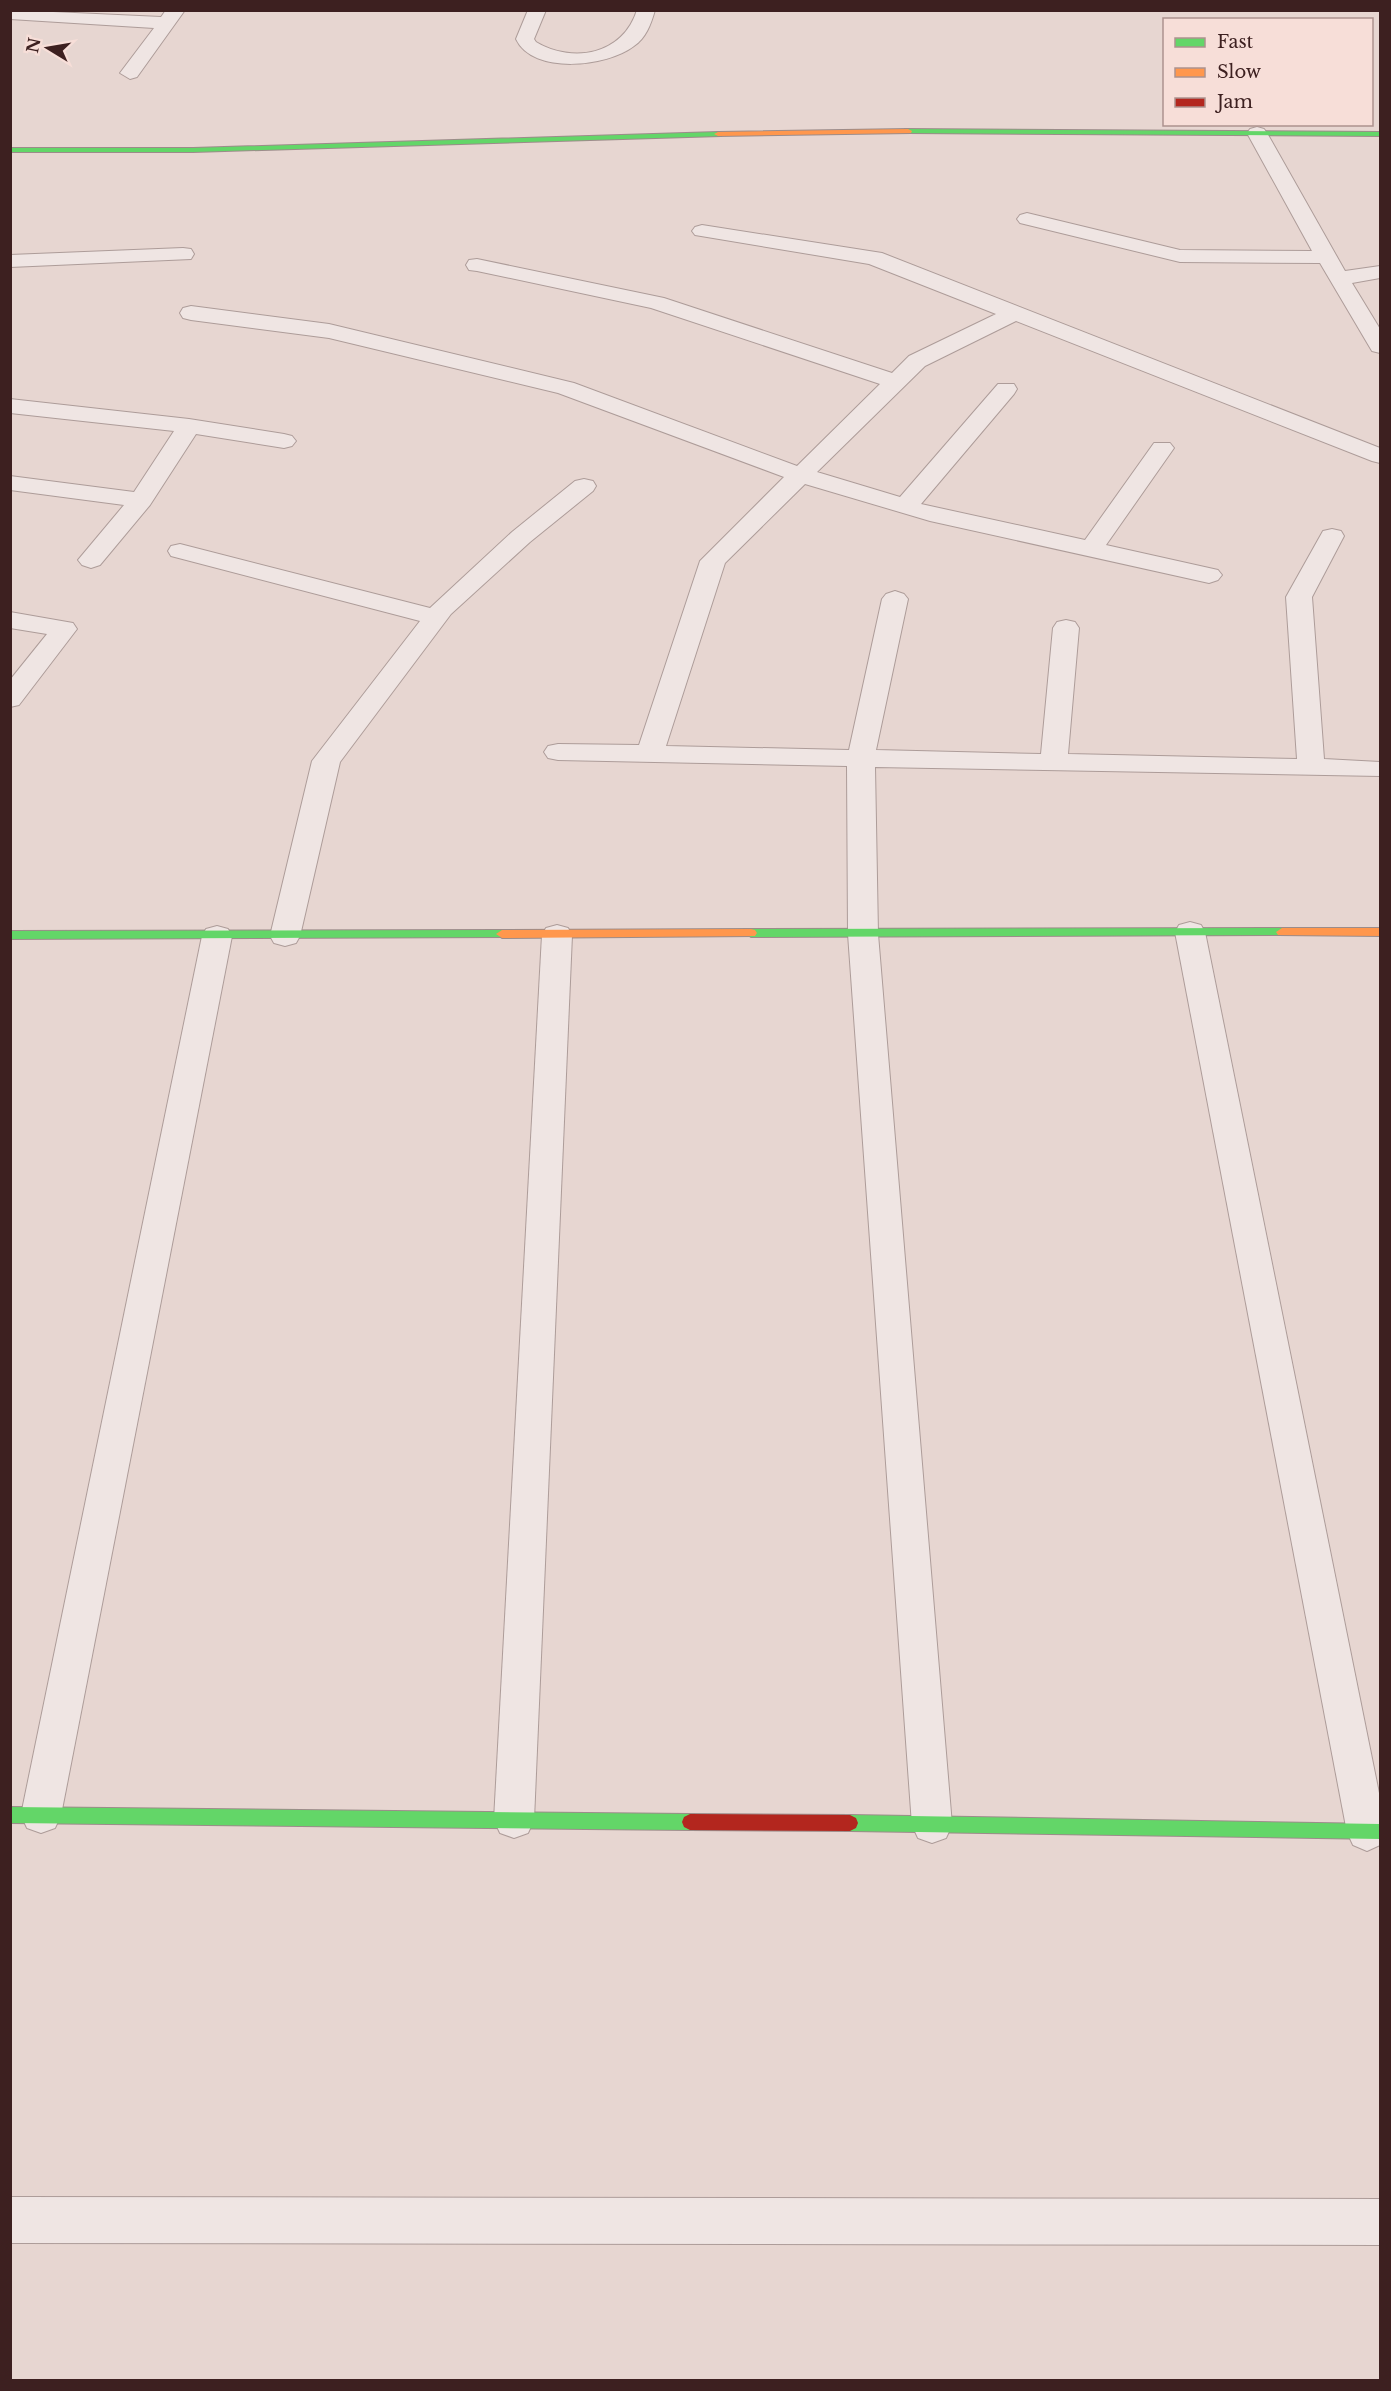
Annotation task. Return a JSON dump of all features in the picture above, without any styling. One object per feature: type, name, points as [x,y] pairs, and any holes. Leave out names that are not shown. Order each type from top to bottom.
[{"type":"street","points":[[537,10],[525,39],[528,45],[550,55],[570,57],[610,54],[628,43],[640,28],[646,10]]},
{"type":"street","points":[[10,13],[171,17]]},
{"type":"street","points":[[130,73],[171,17]]},
{"type":"street","points":[[10,150],[193,150],[662,135],[934,131],[1380,134]]},
{"type":"street","points":[[1257,133],[1339,279],[1380,346]]},
{"type":"street","points":[[1027,219],[1180,256],[1328,257]]},
{"type":"street","points":[[702,231],[874,258],[1380,456]]},
{"type":"street","points":[[10,261],[183,254]]},
{"type":"street","points":[[477,265],[656,303],[896,382]]},
{"type":"street","points":[[1339,279],[1380,272]]},
{"type":"street","points":[[191,313],[329,331],[567,388],[801,476],[905,507],[1209,575]]},
{"type":"street","points":[[650,754],[713,561],[917,361],[1016,313]]},
{"type":"street","points":[[905,507],[1006,389]]},
{"type":"street","points":[[10,406],[189,426],[284,441]]},
{"type":"street","points":[[91,560],[141,500],[189,426]]},
{"type":"street","points":[[1091,549],[1162,448]]},
{"type":"street","points":[[10,483],[141,500]]},
{"type":"street","points":[[285,936],[326,761],[435,617],[520,537],[584,486]]},
{"type":"street","points":[[1311,767],[1299,597],[1332,536]]},
{"type":"street","points":[[180,550],[435,617]]},
{"type":"street","points":[[896,599],[861,758],[863,933],[932,1825]]},
{"type":"street","points":[[10,620],[64,628],[10,699]]},
{"type":"street","points":[[1054,762],[1066,628]]},
{"type":"street","points":[[558,752],[1375,769]]},
{"type":"street","points":[[216,936],[26,1815],[1373,1832],[1190,932]]},
{"type":"street","points":[[10,935],[1380,932]]},
{"type":"street","points":[[514,1820],[557,935]]},
{"type":"street","points":[[10,2220],[1380,2222]]},
{"type":"traffic: fast","points":[[908,131],[1380,134]]},
{"type":"traffic: fast","points":[[10,150],[193,150],[718,134]]},
{"type":"traffic: fast","points":[[751,933],[1282,932]]},
{"type":"traffic: fast","points":[[10,935],[502,934]]},
{"type":"traffic: fast","points":[[10,1815],[690,1822]]},
{"type":"traffic: fast","points":[[850,1823],[1380,1832]]},
{"type":"traffic: slow","points":[[718,134],[908,131]]},
{"type":"traffic: slow","points":[[1282,932],[1380,932]]},
{"type":"traffic: slow","points":[[502,934],[751,933]]},
{"type":"traffic: jam","points":[[690,1822],[850,1823]]}]
